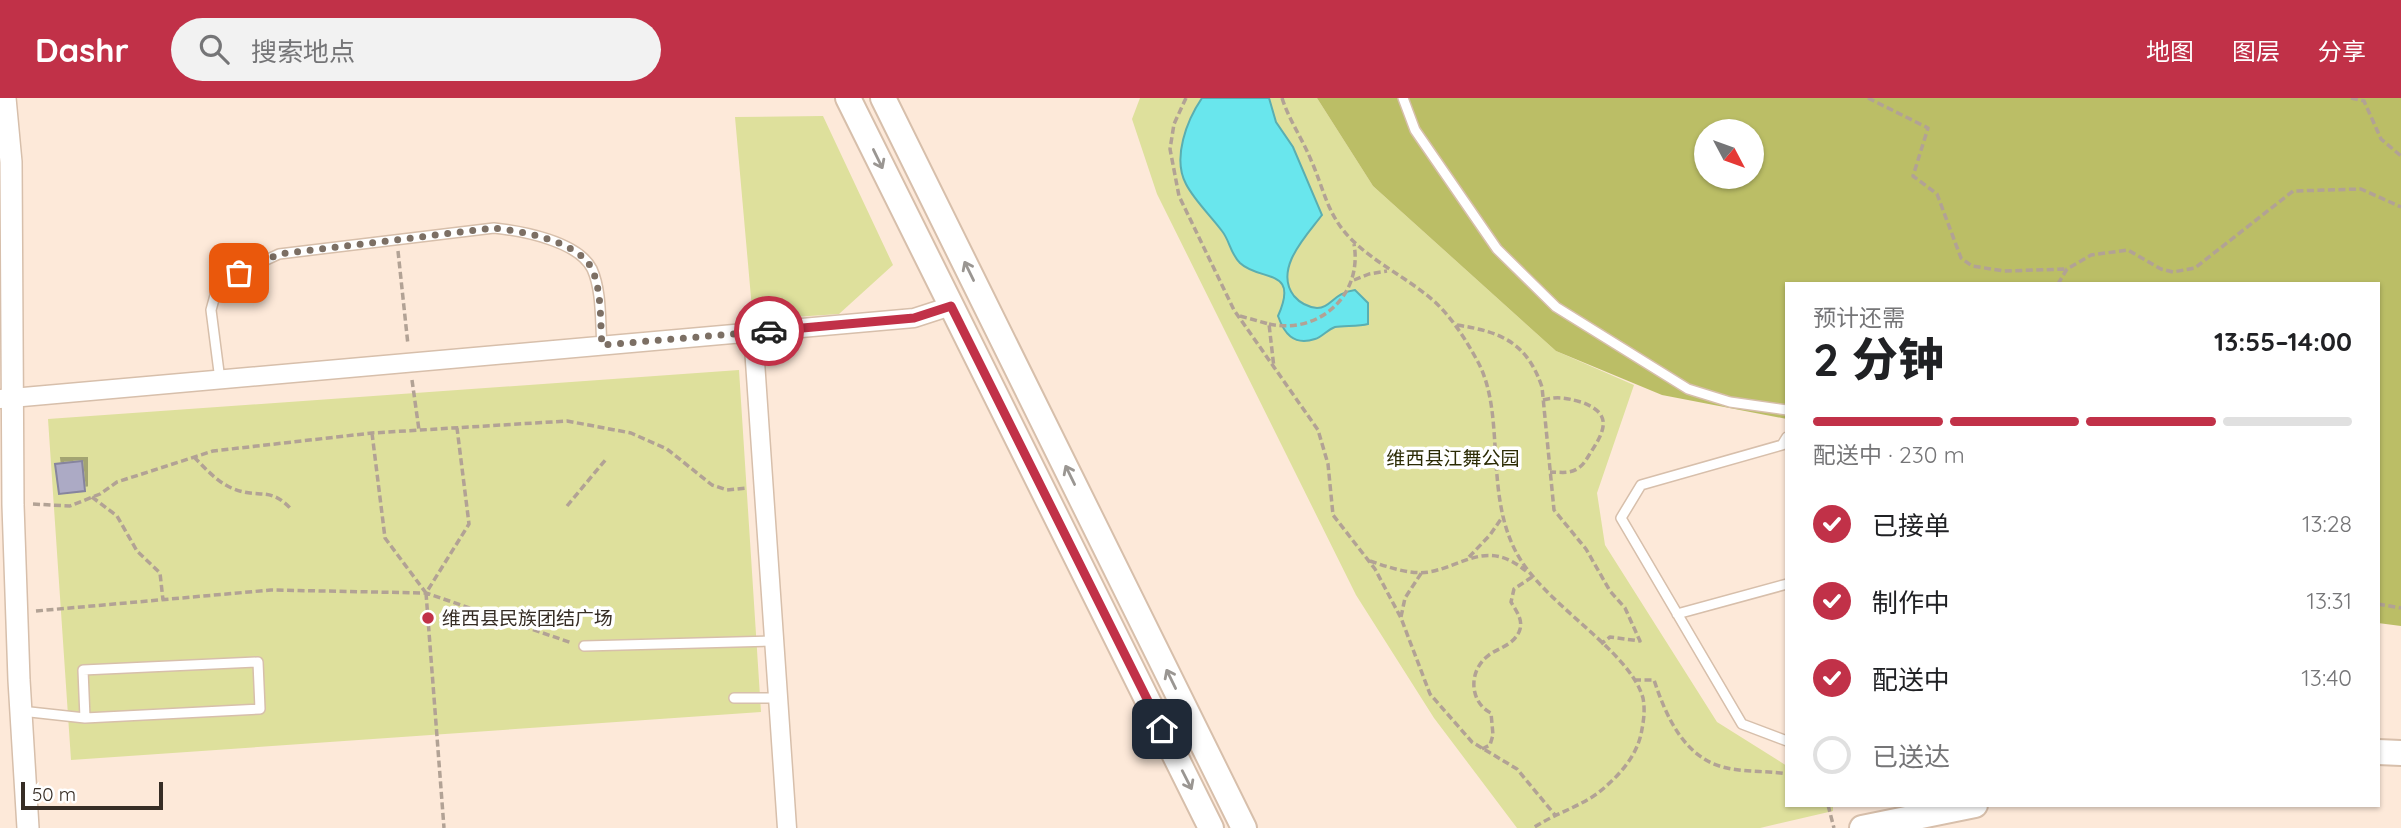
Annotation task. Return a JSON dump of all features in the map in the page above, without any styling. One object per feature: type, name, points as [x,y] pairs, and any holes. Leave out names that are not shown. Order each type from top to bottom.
[{"type":"main road","points":[[848,98],[1212,828]]},
{"type":"main road","points":[[883,98],[1244,828]]},
{"type":"main road","points":[[2380,752],[2401,753]]},
{"type":"main road","points":[[1862,828],[1935,809],[1955,807]]},
{"type":"street","points":[[5,98],[11,162],[5,398],[13,505],[20,711],[28,828]]},
{"type":"street","points":[[5,398],[914,318],[951,306]]},
{"type":"street","points":[[753,332],[787,828]]},
{"type":"lane","points":[[1403,98],[1415,130],[1497,248],[1556,307],[1688,389],[1730,402],[1785,410]]},
{"type":"lane","points":[[220,380],[211,310],[213,297],[225,279],[279,254],[494,228],[526,232],[576,251],[585,259],[595,279],[602,345]]},
{"type":"lane","points":[[1785,441],[1782,445],[1641,485],[1621,519],[1742,724],[1785,740]]},
{"type":"lane","points":[[1677,614],[1785,585]]},
{"type":"lane","points":[[583,646],[774,641]]},
{"type":"lane","points":[[20,711],[85,718],[260,709],[258,662],[83,670],[85,718]]},
{"type":"lane","points":[[734,698],[778,698]]},
{"type":"path","points":[[1186,98],[1174,124],[1170,149],[1172,171],[1179,196],[1238,316],[1318,430],[1328,464],[1333,515],[1368,560],[1401,618],[1430,694],[1447,717],[1482,749],[1517,769],[1555,815]]},
{"type":"path","points":[[1282,98],[1289,120],[1313,163],[1329,209],[1354,242],[1389,271],[1427,296],[1456,325],[1488,385],[1497,492],[1503,516],[1528,573],[1601,644],[1634,680],[1642,697],[1645,713],[1633,756],[1598,792],[1533,828]]},
{"type":"path","points":[[1868,98],[1928,128],[1913,176],[1937,194],[1961,258],[1972,266],[2004,271],[2067,269]]},
{"type":"path","points":[[2351,98],[2364,101],[2381,139],[2401,156]]},
{"type":"path","points":[[2059,282],[2067,269],[2091,254],[2128,250],[2161,269],[2173,272],[2195,268],[2294,191],[2361,189],[2401,207]]},
{"type":"path","points":[[397,239],[410,362]]},
{"type":"path","points":[[1238,316],[1292,327],[1315,321],[1328,313],[1349,287],[1357,269],[1354,242]]},
{"type":"path","points":[[1352,281],[1369,274],[1389,271]]},
{"type":"path","points":[[1269,324],[1274,368]]},
{"type":"path","points":[[1456,325],[1499,335],[1515,344],[1528,356],[1536,371],[1543,400],[1555,510],[1586,549],[1610,591],[1625,608],[1640,640],[1610,637],[1601,644]]},
{"type":"path","points":[[1543,400],[1565,397],[1592,406],[1598,410],[1603,422],[1601,436],[1582,466],[1569,473],[1550,472]]},
{"type":"path","points":[[414,399],[419,430]]},
{"type":"path","points":[[13,505],[70,506],[117,482],[213,451],[372,433],[567,421],[631,433],[667,449],[712,485],[727,490],[764,487]]},
{"type":"path","points":[[426,593],[469,524],[457,428]]},
{"type":"path","points":[[372,433],[385,538],[426,593],[444,828]]},
{"type":"path","points":[[194,457],[224,484],[236,490],[270,493],[281,498],[291,509]]},
{"type":"path","points":[[567,506],[607,458]]},
{"type":"path","points":[[92,497],[117,516],[137,551],[160,573],[163,600]]},
{"type":"path","points":[[1469,557],[1490,536],[1503,516]]},
{"type":"path","points":[[1368,560],[1422,572],[1469,557],[1500,558],[1528,573]]},
{"type":"path","points":[[1401,618],[1405,598],[1422,572]]},
{"type":"path","points":[[1482,749],[1490,745],[1493,735],[1491,713],[1483,709],[1474,696],[1475,679],[1484,660],[1505,648],[1519,632],[1520,617],[1511,602],[1514,590],[1532,578]]},
{"type":"path","points":[[16,613],[271,590],[426,593],[583,646]]},
{"type":"path","points":[[2380,604],[2401,608]]},
{"type":"path","points":[[1634,680],[1654,680],[1672,727],[1698,753],[1731,769],[1785,774]]},
{"type":"path","points":[[1829,807],[1834,828]]},
{"type":"green space","name":"维西县江舞公园","points":[[1140,98],[1317,98],[1373,186],[1556,351],[1634,385],[1597,493],[1605,545],[1717,722],[1785,765],[1785,807],[1833,807],[1833,811],[1760,828],[1517,828],[1434,718],[1356,595],[1157,194],[1132,119]]},
{"type":"green space","points":[[1317,98],[2401,98],[2401,626],[2380,623],[2380,282],[1785,282],[1785,419],[1662,395],[1556,351],[1373,186]]},
{"type":"green space","points":[[823,116],[893,265],[839,314],[753,320],[735,117]]},
{"type":"green space","points":[[739,370],[761,712],[71,760],[48,419]]},
{"type":"water","points":[[1202,98],[1269,98],[1276,122],[1293,147],[1322,215],[1294,253],[1287,275],[1289,286],[1299,301],[1317,308],[1355,290],[1368,303],[1368,324],[1335,327],[1318,338],[1307,341],[1290,337],[1283,328],[1278,316],[1284,300],[1281,283],[1240,263],[1225,235],[1189,190],[1182,174],[1180,163],[1183,140],[1191,117]]},
{"type":"building","points":[[82,461],[85,491],[59,494],[55,464]]},
{"type":"way so far","points":[[239,273],[279,254],[494,228],[526,232],[576,251],[585,259],[592,270],[597,288],[602,345],[769,331]]},
{"type":"place","name":"维西县民族团结广场","points":[[428,618]]},
{"type":"route","points":[[769,331],[914,318],[951,306],[1162,729]]}]
